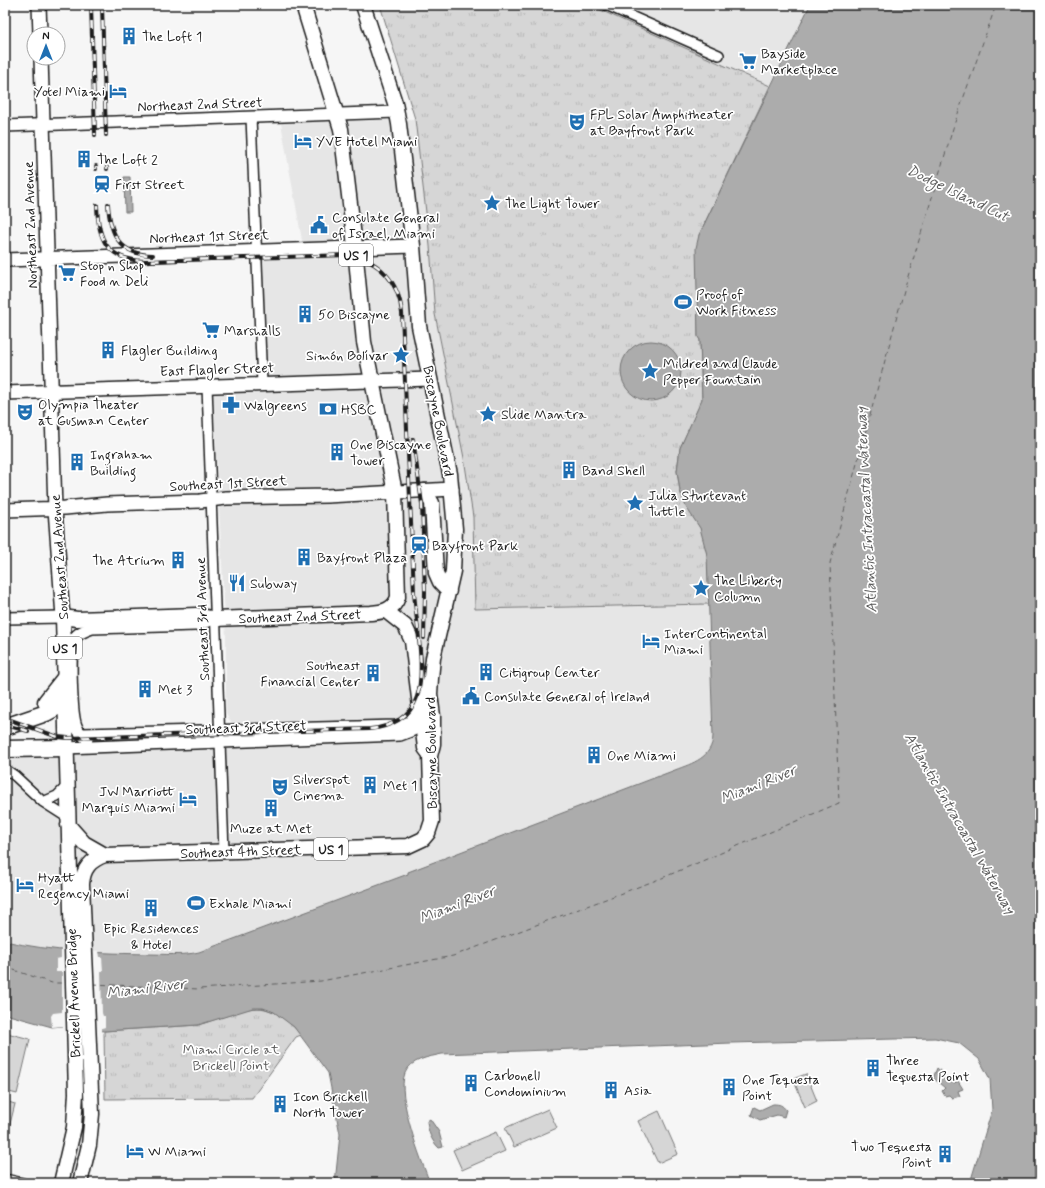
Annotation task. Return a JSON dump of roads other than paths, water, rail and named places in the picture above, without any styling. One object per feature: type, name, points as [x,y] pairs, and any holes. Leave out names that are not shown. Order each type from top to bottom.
[{"type":"highway","name":"US 1","points":[[27,718],[49,700],[65,678]]},
{"type":"highway","name":"US 1","points":[[5,727],[27,718],[42,715],[68,701]]},
{"type":"highway","points":[[5,749],[65,748]]},
{"type":"main road","points":[[40,5],[40,26]]},
{"type":"main road","name":"US 1","points":[[303,5],[338,114],[355,247],[362,327],[395,492],[399,591],[395,604],[386,612]]},
{"type":"main road","name":"Biscayne Boulevard","points":[[363,5],[397,112],[413,246],[417,314],[452,489],[456,550],[449,591],[433,658],[430,694],[433,716],[433,744],[430,756],[432,812],[430,827],[423,839]]},
{"type":"main road","name":"Northeast 2nd Avenue","points":[[41,66],[51,391]]},
{"type":"main road","name":"Northeast 1st Street","points":[[5,260],[255,250],[413,246]]},
{"type":"main road","name":"East Flagler Street","points":[[5,393],[430,379]]},
{"type":"main road","name":"Southeast 2nd Avenue","points":[[51,391],[55,509],[65,678],[68,701],[65,724],[68,821],[76,906]]},
{"type":"main road","name":"Southeast 1st Street","points":[[5,510],[55,509],[107,504],[274,496],[312,496],[452,489]]},
{"type":"main road","points":[[425,491],[432,503],[436,574],[440,582],[449,591]]},
{"type":"main road","points":[[386,612],[405,626],[410,634],[414,655],[425,748],[430,756]]},
{"type":"main road","name":"Southeast 2nd Street","points":[[62,617],[77,620],[196,615],[215,619],[386,612]]},
{"type":"main road","points":[[421,713],[425,715],[430,694]]},
{"type":"main road","points":[[68,821],[84,843],[104,855]]},
{"type":"main road","name":"Southeast 4th Street","points":[[104,855],[408,846],[423,839]]},
{"type":"main road","points":[[76,906],[84,872],[90,862],[104,855]]},
{"type":"main road","name":"Brickell Avenue Bridge","points":[[76,906],[92,1080],[92,1130],[80,1183]]},
{"type":"main road","name":"Brickell Avenue Bridge","points":[[61,1183],[74,1127],[76,1080],[76,906]]},
{"type":"street","points":[[606,5],[719,55]]},
{"type":"street","name":"Northeast 2nd Street","points":[[5,126],[397,112]]},
{"type":"street","points":[[251,117],[255,250],[262,384]]},
{"type":"street","name":"Southeast 3rd Avenue","points":[[207,386],[224,852]]},
{"type":"street","name":"Southeast 2nd Street","points":[[5,618],[62,617]]},
{"type":"street","name":"Southeast 2nd Street","points":[[76,636],[84,630],[92,628],[196,625],[215,619]]},
{"type":"street","name":"Southeast 2nd Avenue","points":[[76,636],[72,646],[68,701],[76,728],[94,748]]},
{"type":"street","name":"Southeast 3rd Street","points":[[83,734],[396,726],[412,720],[421,713]]},
{"type":"street","name":"Southeast 3rd Street","points":[[65,748],[400,735],[413,730],[421,713]]},
{"type":"street","points":[[5,769],[16,776],[43,802],[68,821]]},
{"type":"street","points":[[43,802],[56,796],[67,786]]},
{"type":"street","points":[[5,1179],[23,1183]]},
{"type":"water","points":[[810,5],[1040,5],[1040,1183],[970,1183],[992,1110],[990,1079],[979,1059],[959,1043],[935,1038],[731,1043],[442,1054],[432,1056],[421,1059],[411,1065],[405,1073],[403,1083],[404,1097],[411,1128],[430,1183],[335,1183],[340,1134],[328,1073],[294,1027],[274,1012],[263,1008],[253,1008],[198,1025],[104,1031],[63,1026],[52,1027],[5,1014],[5,941],[58,950],[174,954],[199,952],[408,874],[408,872],[695,762],[709,750],[713,736],[707,555],[700,528],[686,507],[680,491],[677,471],[680,448],[702,399],[700,340],[698,337],[696,248],[699,235]]},
{"type":"water","points":[[124,177],[130,177],[131,212],[125,212]]},
{"type":"water","points":[[645,341],[657,341],[668,346],[676,354],[681,365],[679,383],[668,396],[657,401],[645,401],[634,396],[626,388],[621,377],[621,365],[626,354],[634,346]]},
{"type":"water","points":[[937,1068],[954,1083],[958,1081],[963,1089],[958,1091],[960,1096],[952,1098],[949,1095],[945,1096],[942,1091],[945,1088],[933,1078]]},
{"type":"water","points":[[773,1104],[781,1105],[785,1108],[786,1110],[784,1117],[777,1115],[760,1120],[751,1115],[754,1107],[760,1110]]},
{"type":"water","points":[[430,1119],[439,1132],[443,1147],[439,1148],[430,1136],[427,1121]]},
{"type":"railway","points":[[91,5],[95,135]]},
{"type":"railway","points":[[102,5],[106,135]]},
{"type":"railway","points":[[108,204],[111,225],[118,241],[124,247],[132,251],[141,254],[153,255]]},
{"type":"railway","points":[[5,718],[58,737],[68,738],[370,729],[392,724],[410,711],[417,697],[420,686],[421,660],[414,592],[402,313],[397,292],[392,282],[386,274],[370,262],[348,255],[145,261],[132,260],[121,257],[113,252],[107,245],[99,228],[97,205]]},
{"type":"railway","points":[[413,439],[422,504],[425,592],[424,638]]},
{"type":"railway","points":[[5,725],[28,731]]},
{"type":"place","name":"The Loft 1","points":[[129,36]]},
{"type":"place","name":"Bayside Marketplace","points":[[748,61]]},
{"type":"place","name":"Yotel Miami","points":[[118,91]]},
{"type":"place","name":"FPL Solar Amphitheater at Bayfront Park","points":[[577,122]]},
{"type":"place","name":"YVE Hotel Miami","points":[[303,141]]},
{"type":"place","name":"The Loft 2","points":[[84,159]]},
{"type":"place","name":"First Street","points":[[102,184]]},
{"type":"place","name":"The Light Tower","points":[[492,203]]},
{"type":"place","name":"Consulate General of Israel, Miami","points":[[319,225]]},
{"type":"place","name":"Stop n Shop Food n Deli","points":[[67,273]]},
{"type":"place","name":"Proof of Work Fitness","points":[[683,302]]},
{"type":"place","name":"50 Biscayne","points":[[305,314]]},
{"type":"place","name":"Marshalls","points":[[211,330]]},
{"type":"place","name":"Flagler Building","points":[[108,350]]},
{"type":"place","name":"Simón Bolívar","points":[[401,355]]},
{"type":"place","name":"Mildred and Claude Pepper Fountain","points":[[650,371]]},
{"type":"place","name":"Walgreens","points":[[231,405]]},
{"type":"place","name":"HSBC","points":[[328,409]]},
{"type":"place","name":"Olympia Theater at Gusman Center","points":[[25,412]]},
{"type":"place","name":"Slide Mantra","points":[[488,414]]},
{"type":"place","name":"One Biscayne Tower","points":[[337,452]]},
{"type":"place","name":"Ingraham Building","points":[[77,462]]},
{"type":"place","name":"Band Shell","points":[[569,470]]},
{"type":"place","name":"Julia Sturtevant Tuttle","points":[[635,503]]},
{"type":"place","name":"Bayfront Park","points":[[419,545]]},
{"type":"place","name":"Bayfront Plaza","points":[[304,557]]},
{"type":"place","name":"The Atrium","points":[[178,560]]},
{"type":"place","name":"Subway","points":[[237,583]]},
{"type":"place","name":"The Liberty Column","points":[[701,588]]},
{"type":"place","name":"InterContinental Miami","points":[[651,641]]},
{"type":"place","name":"Citigroup Center","points":[[486,672]]},
{"type":"place","name":"Southeast Financial Center","points":[[373,673]]},
{"type":"place","name":"Met 3","points":[[145,689]]},
{"type":"place","name":"Consulate General of Ireland","points":[[471,696]]},
{"type":"place","name":"One Miami","points":[[594,755]]},
{"type":"place","name":"Met 1","points":[[370,785]]},
{"type":"place","name":"Silverspot Cinema","points":[[280,787]]},
{"type":"place","name":"JW Marriott Marquis Miami","points":[[188,799]]},
{"type":"place","name":"Muze at Met","points":[[271,808]]},
{"type":"place","name":"Hyatt Regency Miami","points":[[25,885]]},
{"type":"place","name":"Exhale Miami","points":[[196,903]]},
{"type":"place","name":"Epic Residences & Hotel","points":[[151,908]]},
{"type":"place","name":"Three Tequesta Point","points":[[873,1068]]},
{"type":"place","name":"Carbonell Condominium","points":[[471,1083]]},
{"type":"place","name":"One Tequesta Point","points":[[729,1087]]},
{"type":"place","name":"Asia","points":[[611,1090]]},
{"type":"place","name":"Icon Brickell North Tower","points":[[280,1104]]},
{"type":"place","name":"W Miami","points":[[135,1151]]},
{"type":"place","name":"Two Tequesta Point","points":[[945,1154]]},
{"type":"water label","name":"Dodge Island Cut","points":[[958,193]]},
{"type":"water label","name":"Atlantic Intracoastal Waterway","points":[[866,510]]},
{"type":"water label","name":"Miami River","points":[[758,784]]},
{"type":"water label","name":"Atlantic Intracoastal Waterway","points":[[960,823]]},
{"type":"water label","name":"Miami River","points":[[457,904]]},
{"type":"water label","name":"Miami River","points":[[146,988]]},
{"type":"park label","name":"Miami Circle at Brickell Point","points":[[231,1058]]}]
